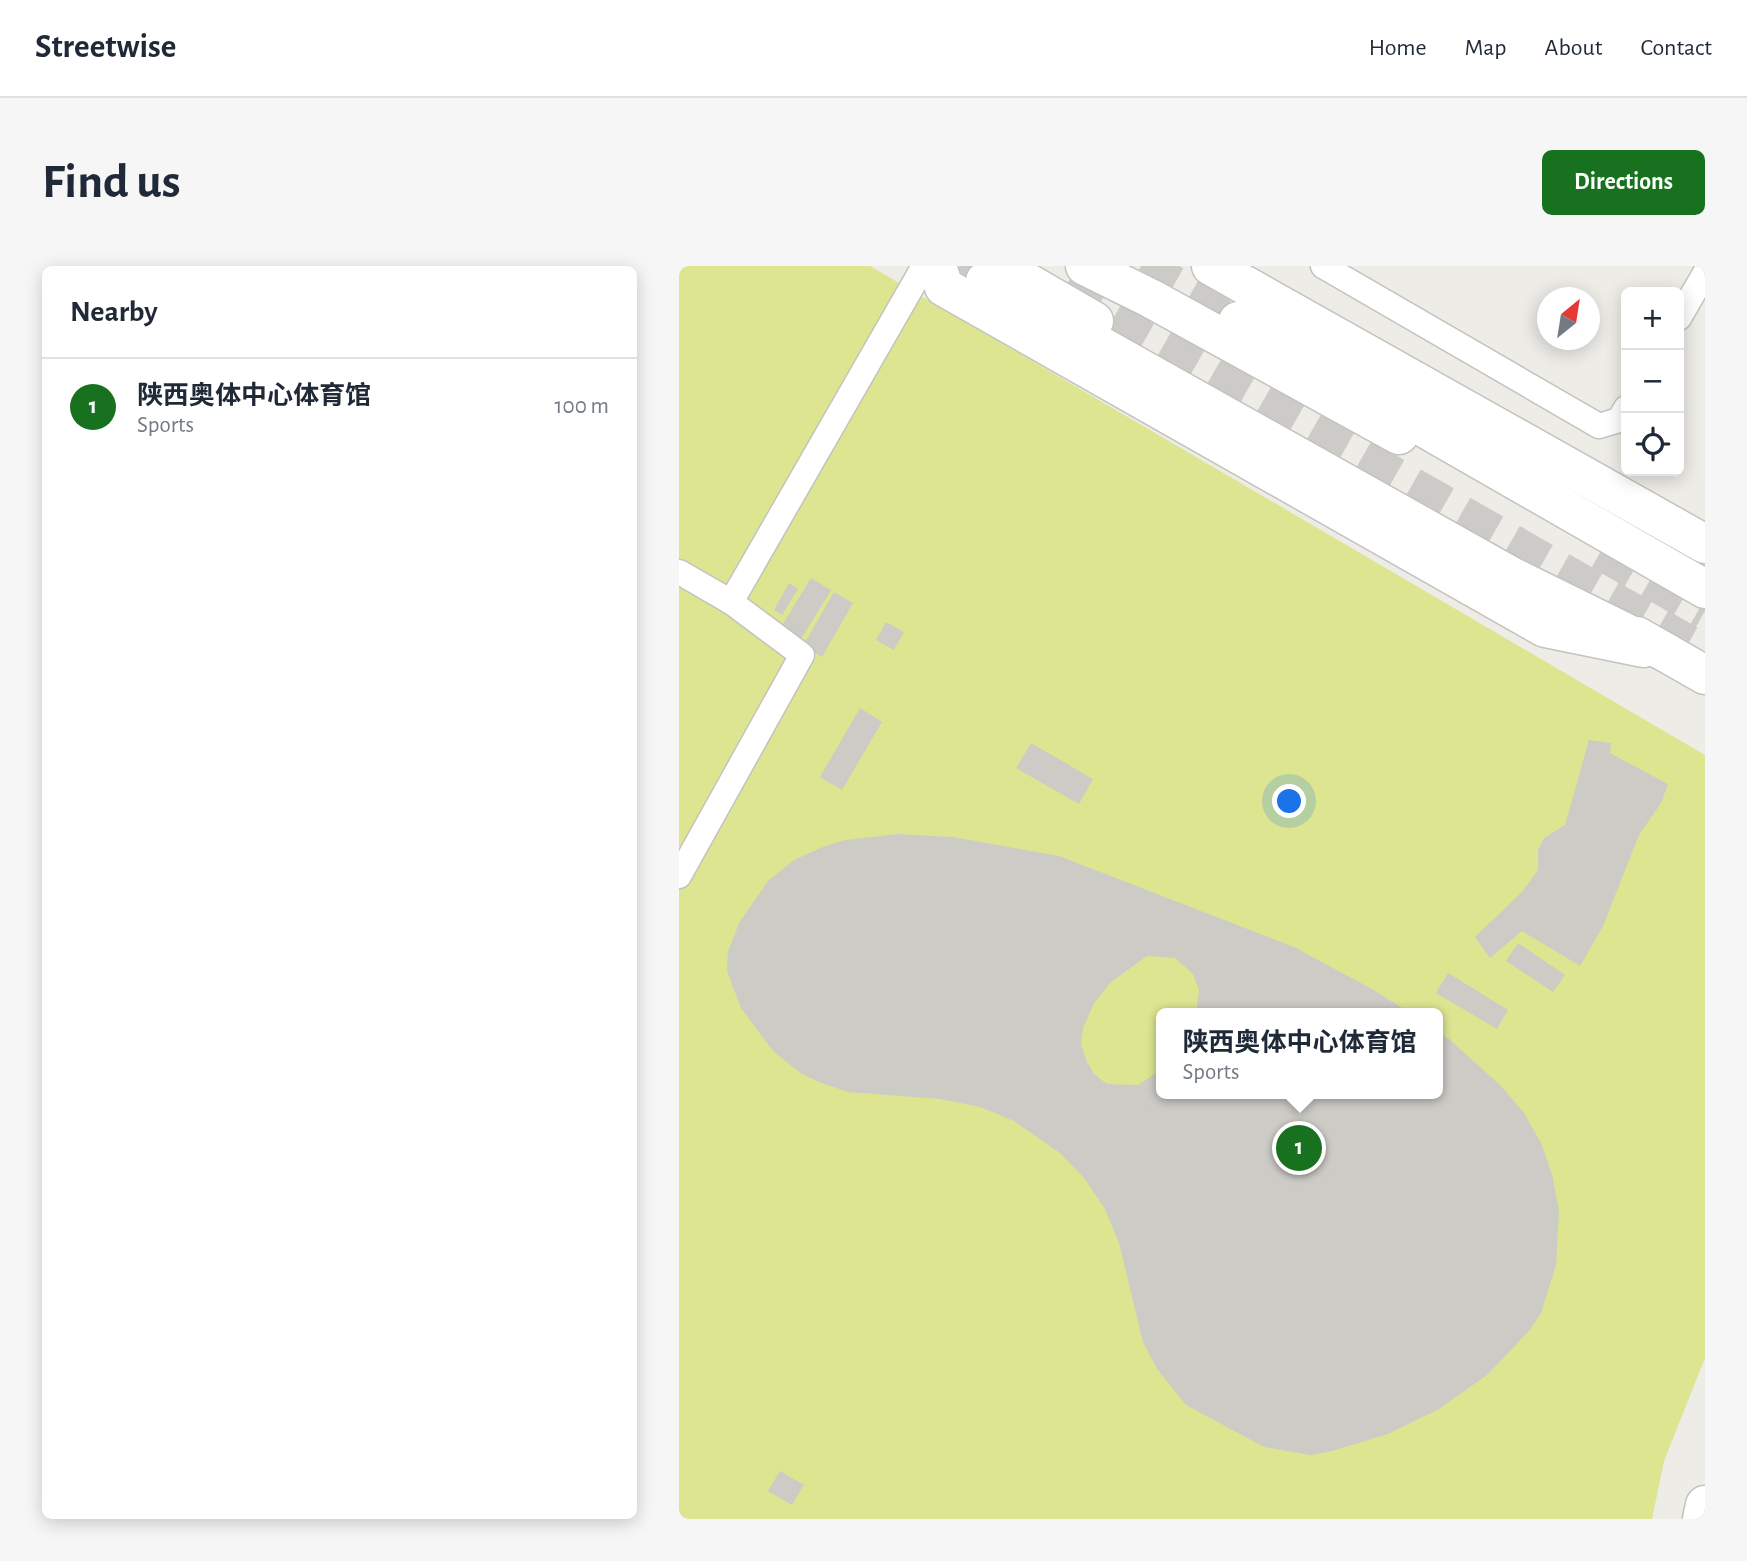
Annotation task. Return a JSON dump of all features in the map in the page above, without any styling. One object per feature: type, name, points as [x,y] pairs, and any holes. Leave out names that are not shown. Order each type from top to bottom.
[{"type":"main road","points":[[937,266],[944,287],[1545,628],[1667,653]]},
{"type":"main road","points":[[1085,266],[1150,298],[1705,602]]},
{"type":"main road","points":[[1211,266],[1701,533]]},
{"type":"main road","points":[[992,273],[1511,576],[1667,653],[1705,675]]},
{"type":"main road","points":[[1238,321],[1705,589]]},
{"type":"main road","points":[[1702,1519],[1705,1505]]},
{"type":"street","points":[[731,601],[924,266]]},
{"type":"street","points":[[1323,266],[1599,426],[1619,420],[1623,413]]},
{"type":"street","points":[[1684,309],[1705,273]]},
{"type":"street","points":[[679,572],[731,601],[802,655],[679,876]]},
{"type":"green space","points":[[679,266],[870,266],[1705,755],[1705,1358],[1664,1461],[1652,1519],[679,1519]]},
{"type":"building","points":[[811,578],[831,590],[798,644],[778,632]]},
{"type":"building","points":[[789,583],[798,589],[782,615],[774,610]]},
{"type":"building","points":[[834,592],[853,603],[822,657],[803,646]]},
{"type":"building","points":[[886,622],[904,632],[894,650],[876,640]]},
{"type":"building","points":[[860,708],[882,722],[842,790],[820,777]]},
{"type":"building","points":[[1589,740],[1611,743],[1610,753],[1668,784],[1661,803],[1639,835],[1603,926],[1580,966],[1522,931],[1490,958],[1475,937],[1523,891],[1538,870],[1538,850],[1544,838],[1565,825]]},
{"type":"building","points":[[1031,743],[1093,779],[1079,804],[1016,768]]},
{"type":"building","points":[[898,834],[953,837],[1059,856],[1294,947],[1402,1008],[1197,1008],[1199,990],[1193,974],[1175,958],[1147,956],[1111,982],[1094,1003],[1083,1028],[1081,1044],[1087,1062],[1094,1074],[1107,1084],[1138,1085],[1156,1073],[1156,1099],[1443,1099],[1443,1035],[1449,1039],[1501,1086],[1524,1113],[1541,1143],[1552,1174],[1559,1211],[1556,1265],[1541,1313],[1529,1331],[1487,1375],[1439,1409],[1388,1434],[1332,1451],[1311,1455],[1264,1447],[1186,1405],[1157,1369],[1143,1342],[1119,1243],[1105,1209],[1084,1178],[1060,1153],[1014,1121],[980,1107],[940,1099],[848,1092],[819,1082],[799,1072],[773,1051],[741,1008],[727,971],[728,952],[739,923],[768,881],[794,860],[845,840]]},
{"type":"building","points":[[1518,943],[1565,975],[1553,992],[1506,961]]},
{"type":"building","points":[[1448,973],[1508,1010],[1497,1029],[1436,993]]},
{"type":"building","points":[[780,1471],[804,1485],[792,1505],[768,1491]]},
{"type":"tunnel","points":[[960,266],[985,281]]},
{"type":"tunnel","points":[[1141,266],[1238,321]]},
{"type":"tunnel","points":[[1065,288],[1688,644]]},
{"type":"tunnel","points":[[1601,551],[1705,611]]},
{"type":"place","name":"陕西奥体中心体育馆","points":[[1299,1148]]}]
